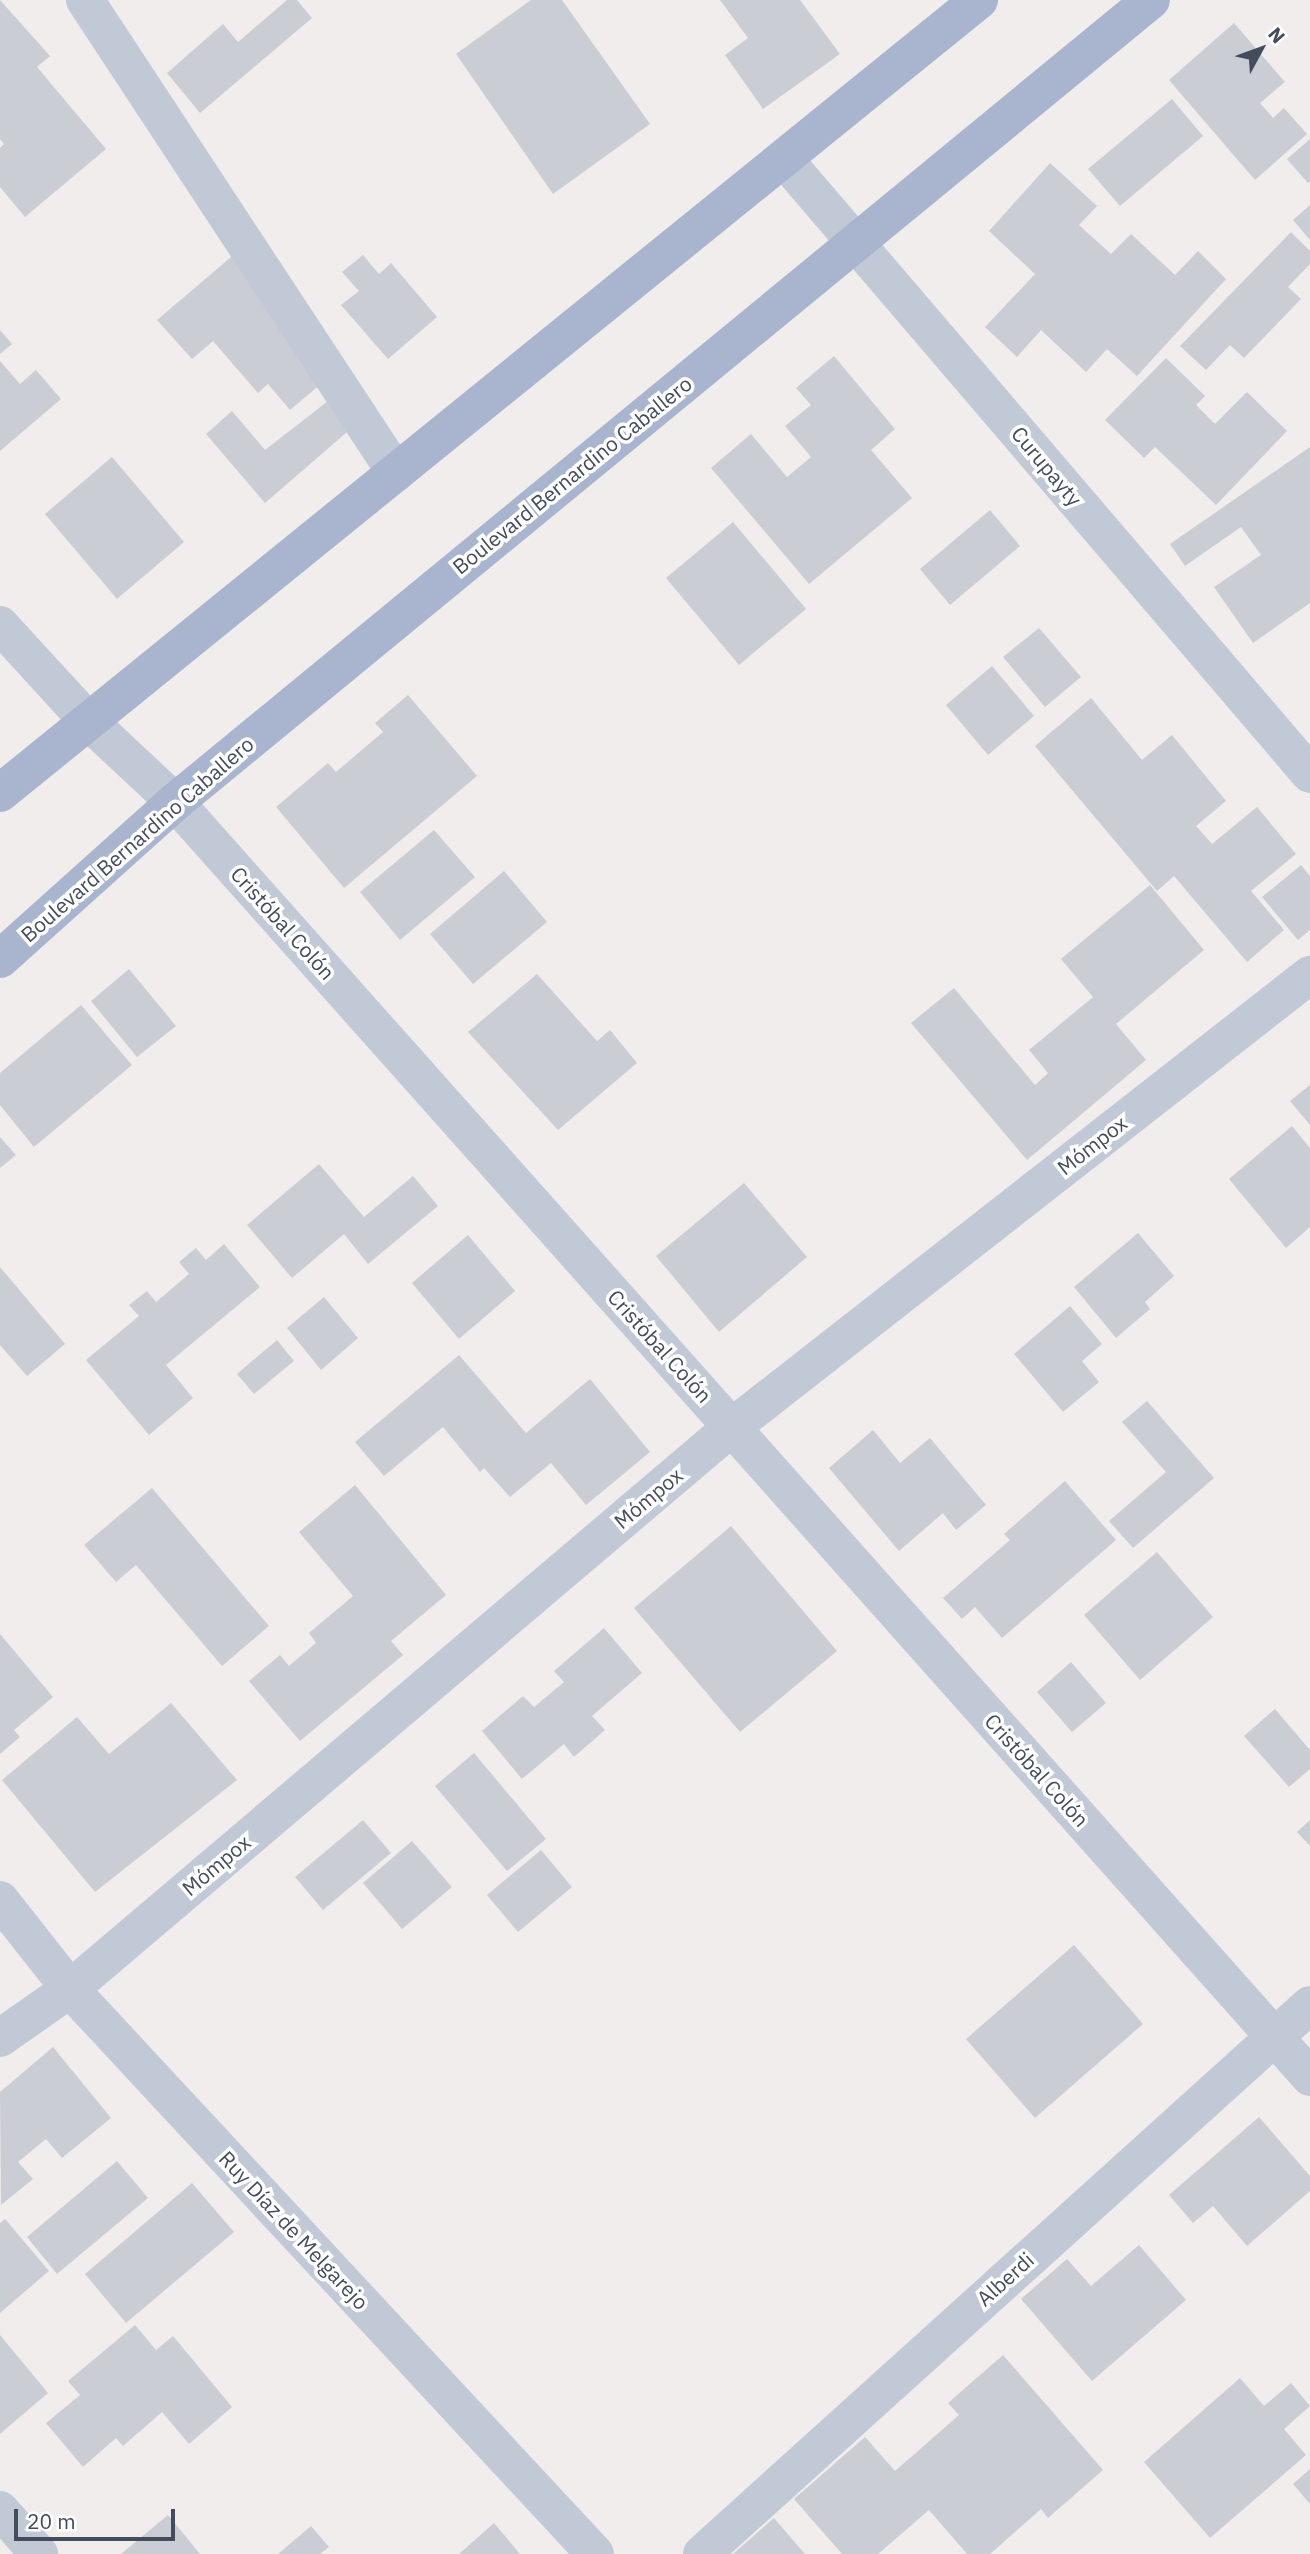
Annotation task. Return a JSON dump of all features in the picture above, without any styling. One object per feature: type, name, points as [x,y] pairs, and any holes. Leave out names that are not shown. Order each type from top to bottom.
[{"type":"main road","points":[[0,793],[979,0]]},
{"type":"main road","name":"Boulevard Bernardino Caballero","points":[[0,959],[175,802],[1151,0]]},
{"type":"street","points":[[85,0],[396,473]]},
{"type":"street","name":"Curupayty","points":[[784,159],[1310,774]]},
{"type":"street","name":"Cristóbal Colón","points":[[0,625],[88,721],[175,802],[1310,2077]]},
{"type":"street","name":"Mómpox","points":[[0,2038],[70,1989],[732,1427],[1310,975]]},
{"type":"street","name":"Ruy Díaz de Melgarejo","points":[[0,1900],[70,1989],[595,2554]]},
{"type":"street","name":"Alberdi","points":[[702,2554],[1310,2005]]},
{"type":"street","points":[[0,2510],[39,2554]]},
{"type":"building","points":[[0,0],[50,56],[37,67],[106,149],[25,217],[0,187],[0,148],[4,144],[0,139]]},
{"type":"building","points":[[287,0],[297,0],[312,18],[200,113],[167,73],[223,24],[238,42]]},
{"type":"building","points":[[531,0],[562,0],[650,124],[553,194],[456,54]]},
{"type":"building","points":[[720,0],[800,0],[840,54],[763,109],[725,55],[748,38]]},
{"type":"building","points":[[1234,23],[1285,82],[1260,103],[1273,118],[1284,108],[1307,134],[1255,180],[1169,80]]},
{"type":"building","points":[[1172,99],[1203,136],[1120,206],[1088,169]]},
{"type":"building","points":[[1310,139],[1310,181],[1308,183],[1287,159]]},
{"type":"building","points":[[1050,163],[1097,206],[1079,225],[1111,254],[1131,234],[1175,275],[1198,251],[1226,279],[1137,376],[1107,349],[1086,372],[1041,330],[1017,357],[985,327],[1035,274],[989,231]]},
{"type":"building","points":[[1310,205],[1310,240],[1293,220]]},
{"type":"building","points":[[1291,232],[1310,251],[1310,264],[1288,287],[1301,299],[1244,358],[1230,345],[1206,370],[1180,346]]},
{"type":"building","points":[[250,241],[334,373],[290,410],[268,384],[258,393],[213,341],[192,359],[157,320]]},
{"type":"building","points":[[363,255],[379,274],[391,263],[437,317],[388,359],[341,305],[359,291],[342,272]]},
{"type":"building","points":[[0,330],[12,344],[0,354]]},
{"type":"building","points":[[834,356],[895,429],[871,450],[912,498],[809,584],[711,468],[751,434],[787,477],[811,457],[785,426],[811,405],[796,388]]},
{"type":"building","points":[[1166,358],[1205,396],[1196,405],[1215,424],[1247,392],[1287,431],[1216,505],[1155,447],[1144,458],[1105,420]]},
{"type":"building","points":[[0,361],[20,384],[36,370],[61,399],[0,451]]},
{"type":"building","points":[[337,394],[361,420],[265,503],[206,434],[232,411],[265,450]]},
{"type":"building","points":[[1310,447],[1310,603],[1253,643],[1214,587],[1261,555],[1241,527],[1185,566],[1170,544]]},
{"type":"building","points":[[112,457],[184,542],[117,599],[45,514]]},
{"type":"building","points":[[990,510],[1020,546],[950,605],[920,569]]},
{"type":"building","points":[[733,522],[806,609],[739,665],[666,578]]},
{"type":"building","points":[[1039,628],[1081,677],[1045,707],[1003,657]]},
{"type":"building","points":[[992,666],[1034,716],[988,755],[946,705]]},
{"type":"building","points":[[408,695],[477,776],[344,888],[276,807],[328,763],[336,772],[383,732],[375,723]]},
{"type":"building","points":[[1091,698],[1142,760],[1172,735],[1226,801],[1196,826],[1212,844],[1257,807],[1296,854],[1251,891],[1284,930],[1247,962],[1174,876],[1157,891],[1035,746]]},
{"type":"building","points":[[434,830],[475,877],[400,940],[360,892]]},
{"type":"building","points":[[1301,865],[1310,876],[1310,930],[1298,940],[1262,897]]},
{"type":"building","points":[[504,871],[547,922],[473,984],[430,934]]},
{"type":"building","points":[[1150,885],[1204,950],[1116,1024],[1146,1060],[1027,1160],[911,1023],[954,988],[1035,1085],[1048,1073],[1029,1050],[1093,997],[1061,959]]},
{"type":"building","points":[[129,969],[176,1026],[137,1057],[91,1001]]},
{"type":"building","points":[[537,974],[597,1041],[610,1030],[637,1063],[558,1130],[468,1032]]},
{"type":"building","points":[[81,1005],[132,1065],[34,1147],[0,1105],[0,1073]]},
{"type":"building","points":[[1310,1085],[1310,1125],[1290,1101]]},
{"type":"building","points":[[1292,1126],[1310,1148],[1310,1227],[1286,1248],[1229,1179]]},
{"type":"building","points":[[0,1137],[16,1155],[0,1168]]},
{"type":"building","points":[[319,1164],[364,1217],[413,1176],[438,1206],[368,1264],[344,1234],[292,1278],[247,1225]]},
{"type":"building","points":[[744,1183],[807,1257],[719,1332],[656,1256]]},
{"type":"building","points":[[1138,1233],[1174,1276],[1145,1302],[1150,1309],[1116,1338],[1074,1287]]},
{"type":"building","points":[[468,1235],[515,1291],[459,1339],[412,1283]]},
{"type":"building","points":[[224,1244],[260,1287],[166,1365],[193,1398],[149,1435],[86,1360],[139,1316],[129,1305],[147,1291],[156,1302],[189,1274],[179,1262],[196,1248],[206,1260]]},
{"type":"building","points":[[0,1267],[65,1344],[27,1376],[0,1345]]},
{"type":"building","points":[[324,1297],[358,1338],[321,1370],[287,1328]]},
{"type":"building","points":[[1070,1306],[1102,1344],[1082,1361],[1099,1382],[1063,1412],[1014,1354]]},
{"type":"building","points":[[277,1340],[294,1361],[254,1394],[237,1374]]},
{"type":"building","points":[[459,1355],[526,1433],[590,1379],[650,1452],[586,1505],[551,1463],[510,1497],[484,1468],[480,1472],[443,1427],[384,1476],[355,1442]]},
{"type":"building","points":[[1147,1401],[1214,1478],[1133,1548],[1109,1521],[1166,1472],[1122,1422]]},
{"type":"building","points":[[873,1430],[900,1463],[930,1438],[986,1505],[956,1530],[943,1513],[899,1551],[829,1468]]},
{"type":"building","points":[[1065,1481],[1116,1540],[1002,1638],[975,1607],[962,1619],[943,1598],[1010,1540],[1004,1534]]},
{"type":"building","points":[[355,1485],[446,1595],[391,1641],[403,1655],[300,1741],[249,1681],[280,1655],[289,1666],[316,1643],[309,1633],[353,1596],[299,1532]]},
{"type":"building","points":[[152,1488],[269,1626],[222,1666],[136,1565],[116,1582],[84,1545]]},
{"type":"building","points":[[731,1526],[837,1651],[740,1732],[634,1608]]},
{"type":"building","points":[[1157,1552],[1213,1617],[1140,1680],[1084,1615]]},
{"type":"building","points":[[604,1628],[642,1673],[592,1716],[605,1730],[574,1757],[564,1744],[522,1779],[482,1731],[523,1696],[534,1707],[564,1682],[554,1671]]},
{"type":"building","points":[[0,1634],[53,1697],[14,1730],[20,1737],[0,1754]]},
{"type":"building","points":[[1071,1662],[1106,1703],[1072,1732],[1037,1692]]},
{"type":"building","points":[[171,1703],[237,1780],[95,1892],[2,1780],[77,1717],[109,1754]]},
{"type":"building","points":[[1275,1709],[1310,1750],[1310,1769],[1289,1787],[1244,1736]]},
{"type":"building","points":[[474,1753],[546,1839],[507,1871],[435,1786]]},
{"type":"building","points":[[363,1820],[391,1853],[323,1910],[295,1877]]},
{"type":"building","points":[[1310,1820],[1310,1846],[1297,1832]]},
{"type":"building","points":[[412,1841],[452,1887],[402,1929],[363,1883]]},
{"type":"building","points":[[541,1850],[572,1887],[518,1932],[487,1895]]},
{"type":"building","points":[[1074,1945],[1143,2024],[1035,2118],[966,2039]]},
{"type":"building","points":[[53,2047],[111,2118],[62,2158],[46,2139],[18,2162],[33,2179],[1,2205],[0,2092]]},
{"type":"building","points":[[1259,2117],[1310,2176],[1310,2191],[1247,2246],[1213,2206],[1193,2223],[1169,2195]]},
{"type":"building","points":[[117,2161],[148,2198],[57,2274],[27,2237]]},
{"type":"building","points":[[192,2183],[234,2232],[126,2323],[85,2274]]},
{"type":"building","points":[[5,2219],[49,2271],[0,2313],[0,2223]]},
{"type":"building","points":[[1139,2245],[1186,2300],[1092,2381],[1021,2299],[1067,2259],[1091,2286]]},
{"type":"building","points":[[135,2325],[156,2350],[173,2336],[232,2407],[189,2444],[162,2412],[123,2446],[116,2438],[83,2467],[46,2423],[80,2395],[68,2381]]},
{"type":"building","points":[[0,2335],[48,2393],[0,2434]]},
{"type":"building","points":[[1003,2355],[1103,2470],[1048,2518],[1041,2509],[990,2554],[967,2554],[929,2510],[878,2554],[842,2554],[794,2499],[865,2437],[895,2471],[959,2415],[948,2403]]},
{"type":"building","points":[[1240,2378],[1264,2406],[1291,2383],[1310,2406],[1284,2429],[1306,2455],[1210,2538],[1144,2462]]},
{"type":"building","points":[[1310,2469],[1310,2504],[1293,2484]]},
{"type":"building","points":[[168,2515],[200,2554],[121,2554]]},
{"type":"building","points":[[774,2518],[805,2554],[733,2554]]},
{"type":"building","points":[[494,2523],[520,2554],[459,2554]]},
{"type":"building","points":[[311,2526],[329,2547],[320,2554],[278,2554]]}]
